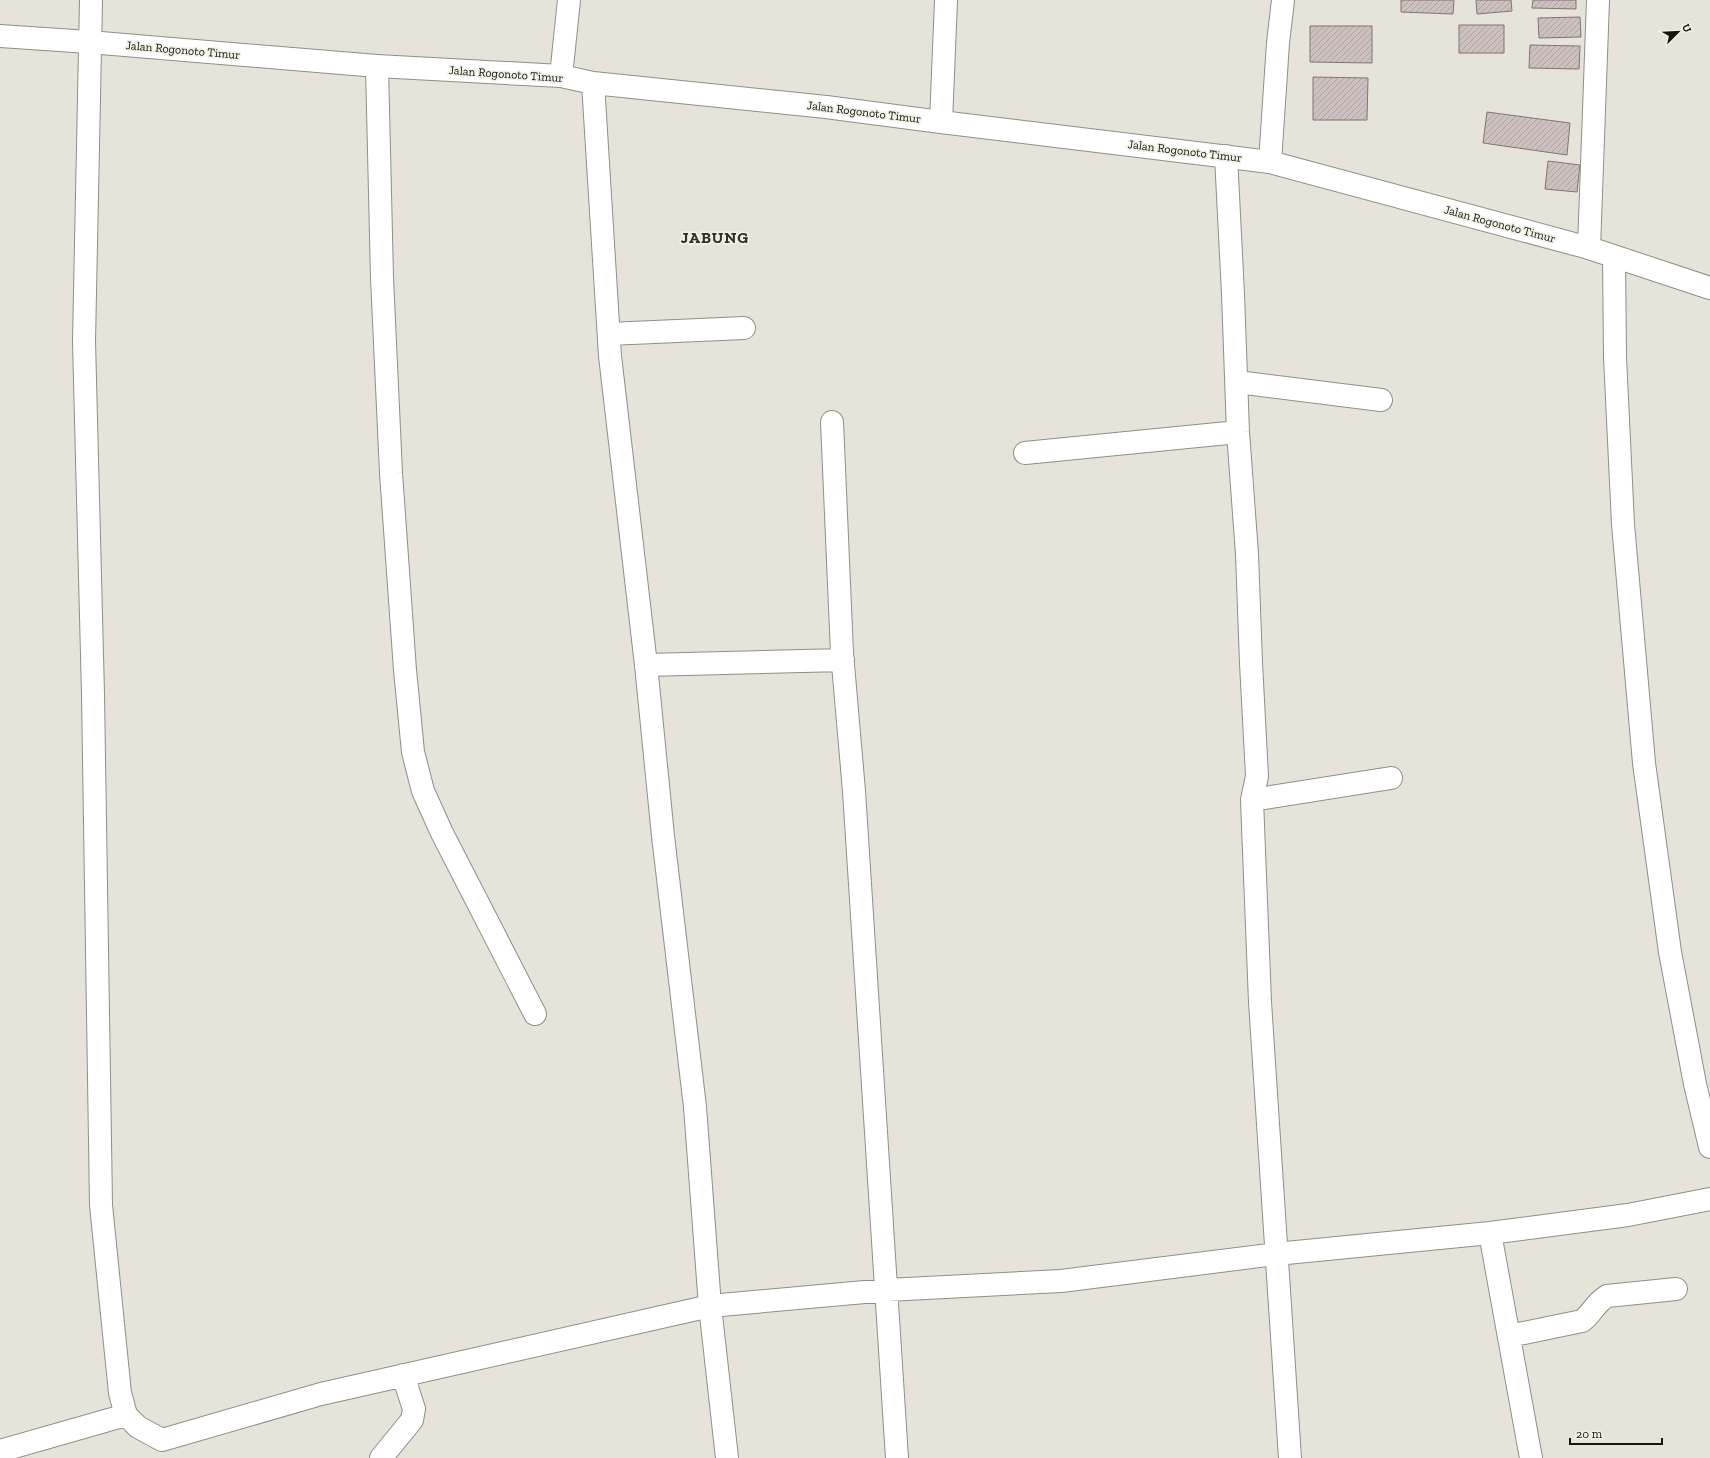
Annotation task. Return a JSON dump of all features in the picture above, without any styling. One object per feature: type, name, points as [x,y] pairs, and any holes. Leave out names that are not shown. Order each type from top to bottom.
[{"type":"street","points":[[91,0],[84,340],[93,701],[102,1205],[120,1394],[126,1415],[165,1449],[321,1394],[710,1306],[887,1290],[1062,1281],[1276,1254],[1490,1233],[1628,1215],[1710,1199]]},
{"type":"street","points":[[561,76],[569,0]]},
{"type":"street","points":[[941,122],[946,0]]},
{"type":"street","points":[[1270,162],[1278,43],[1283,0]]},
{"type":"street","points":[[1589,248],[1598,0]]},
{"type":"street","name":"Jalan Rogonoto Timur","points":[[0,36],[377,66],[561,76],[593,83],[826,106],[941,122],[1270,162],[1589,248],[1710,288]]},
{"type":"street","points":[[377,66],[382,278],[391,473],[405,670],[413,752],[423,791],[442,833],[535,1014]]},
{"type":"street","points":[[593,83],[609,334],[646,665],[663,836],[695,1107],[710,1306],[727,1458]]},
{"type":"street","points":[[1226,156],[1238,432],[1247,554],[1257,776],[1252,800],[1260,1002],[1290,1458]]},
{"type":"street","points":[[1614,257],[1615,356],[1623,524],[1644,763],[1670,952],[1695,1084],[1710,1148]]},
{"type":"street","points":[[609,334],[744,328]]},
{"type":"street","points":[[1236,382],[1381,400]]},
{"type":"street","points":[[832,422],[843,660],[854,791],[897,1458]]},
{"type":"street","points":[[1025,453],[1238,432]]},
{"type":"street","points":[[646,665],[843,660]]},
{"type":"street","points":[[1252,800],[1391,778]]},
{"type":"street","points":[[1490,1233],[1531,1458]]},
{"type":"street","points":[[1509,1336],[1582,1321],[1589,1317],[1598,1302],[1607,1296],[1676,1289]]},
{"type":"street","points":[[381,1458],[412,1420],[414,1409],[403,1375]]},
{"type":"street","points":[[0,1451],[126,1415]]},
{"type":"building","points":[[1401,0],[1454,0],[1453,14],[1401,12]]},
{"type":"building","points":[[1476,0],[1511,0],[1512,11],[1477,14]]},
{"type":"building","points":[[1533,0],[1576,0],[1576,9],[1532,8]]},
{"type":"building","points":[[1580,17],[1581,37],[1539,38],[1538,18]]},
{"type":"building","points":[[1459,25],[1504,25],[1504,53],[1459,53]]},
{"type":"building","points":[[1310,26],[1372,26],[1372,63],[1310,62]]},
{"type":"building","points":[[1530,45],[1580,46],[1579,69],[1529,68]]},
{"type":"building","points":[[1313,77],[1368,78],[1367,120],[1313,120]]},
{"type":"building","points":[[1487,112],[1570,123],[1567,155],[1483,143]]},
{"type":"building","points":[[1548,161],[1580,165],[1577,192],[1545,189]]},
{"type":"district","name":"JABUNG","points":[[715,237]]}]
